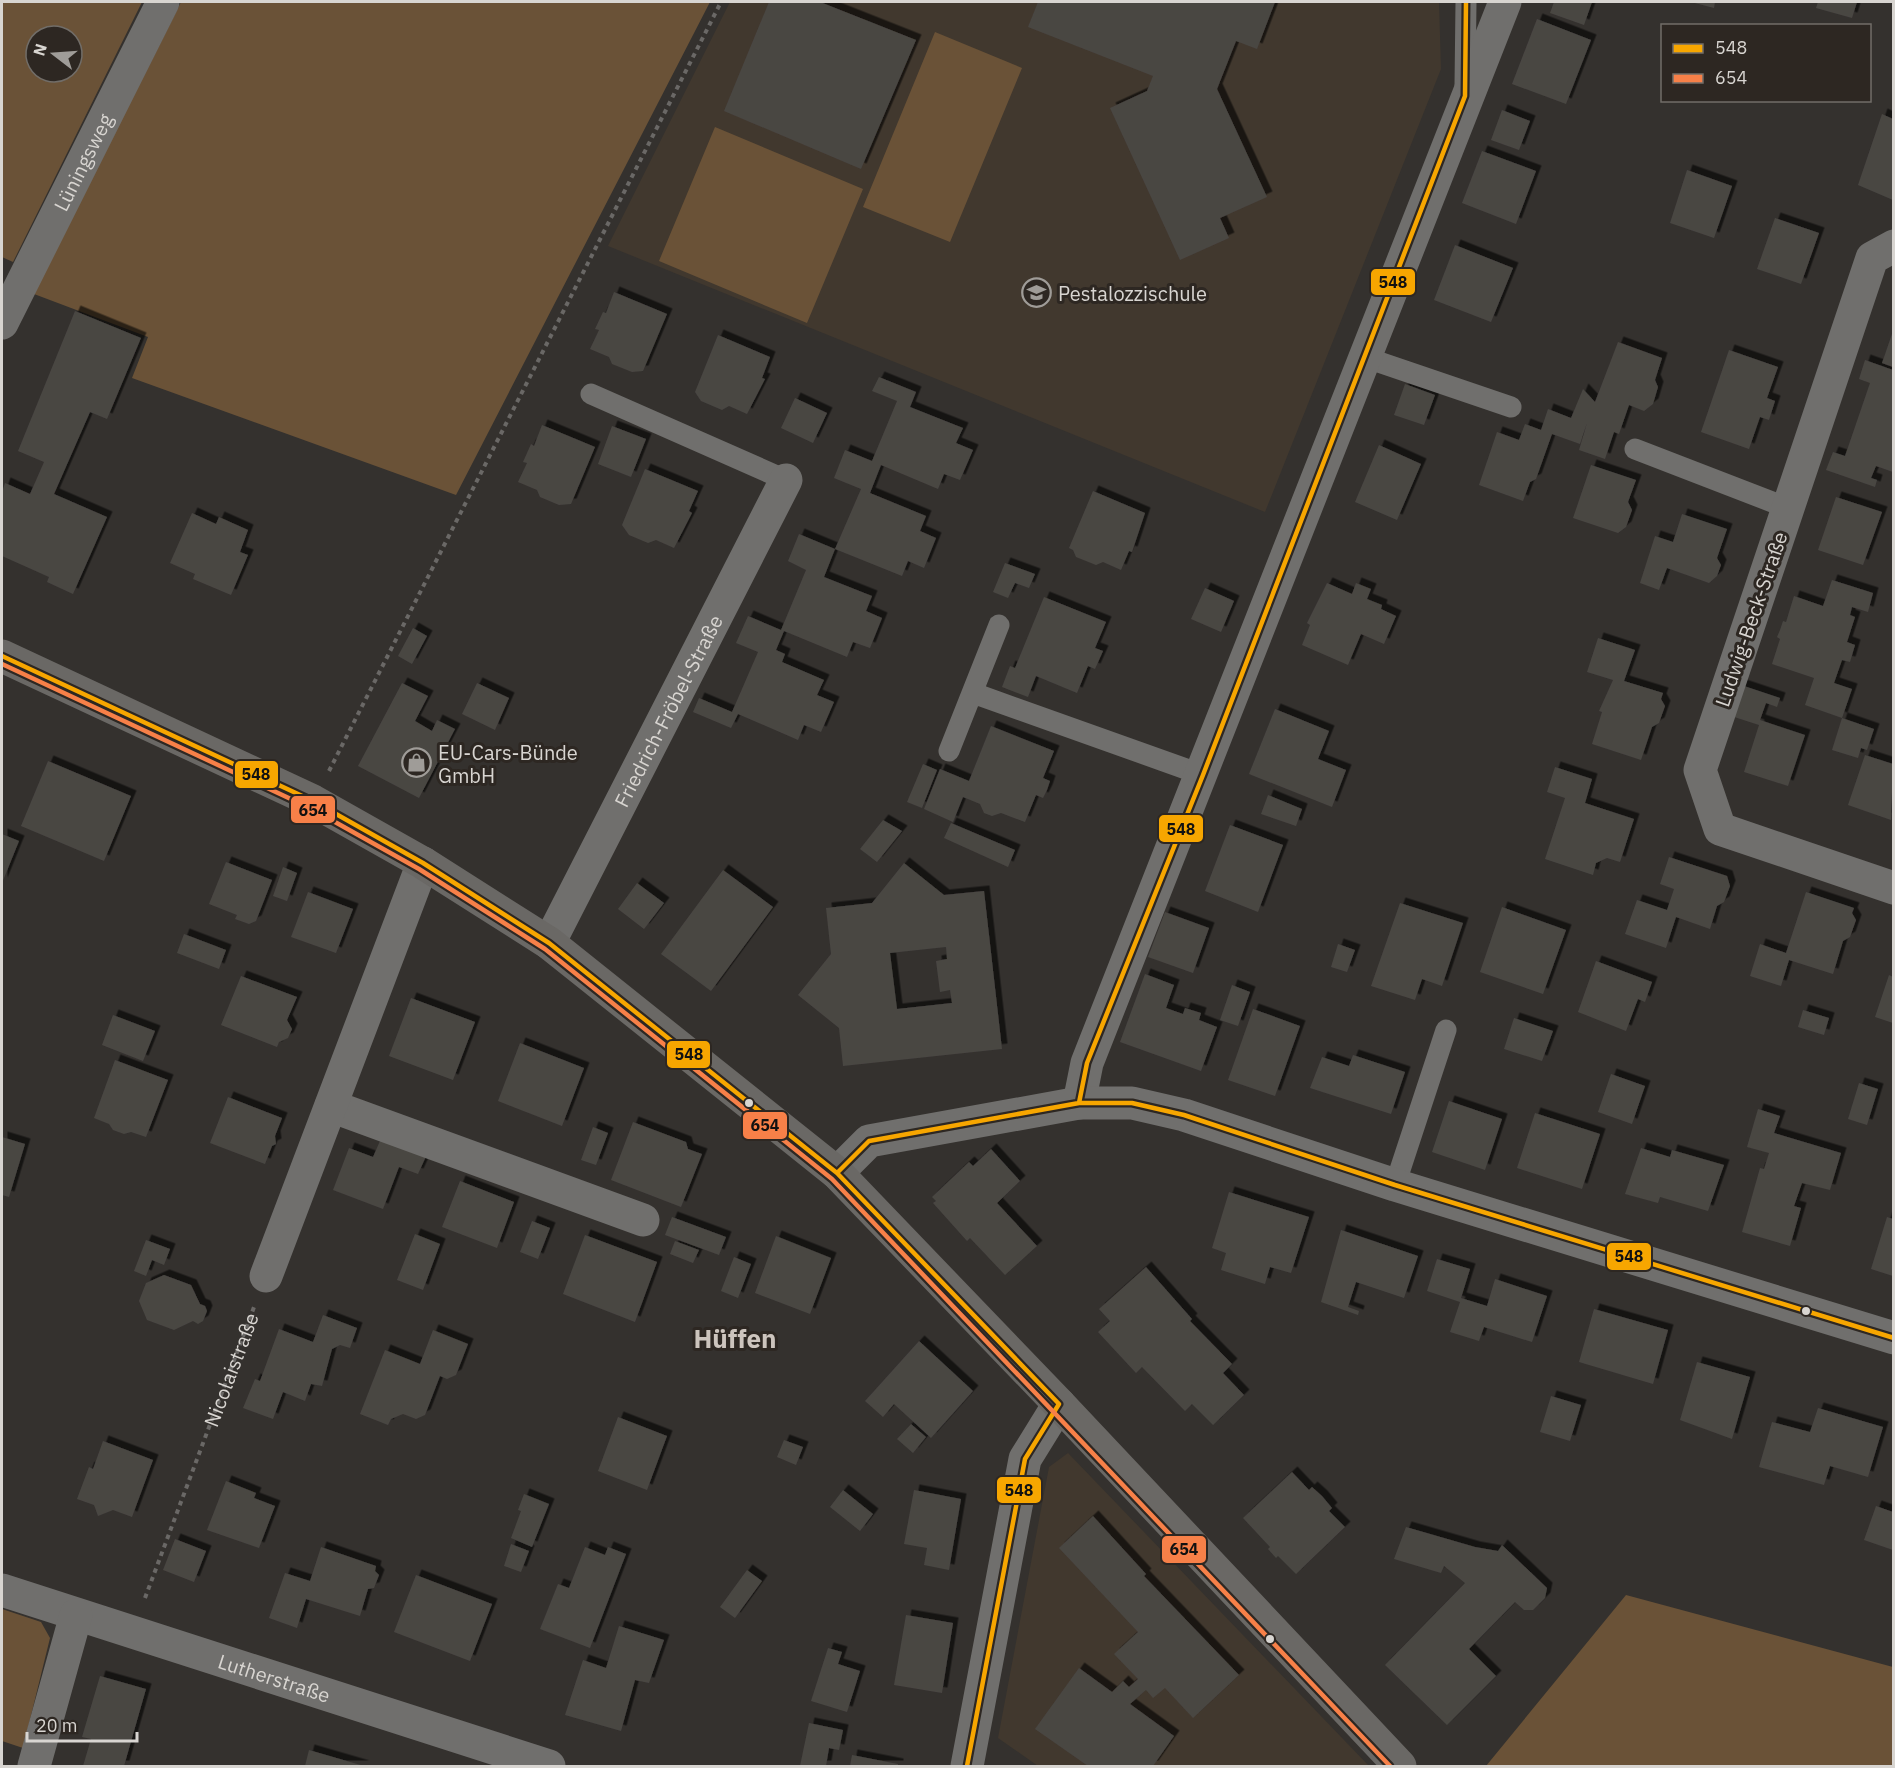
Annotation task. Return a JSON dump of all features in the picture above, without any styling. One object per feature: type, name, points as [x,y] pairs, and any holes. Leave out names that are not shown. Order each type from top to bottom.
[{"type":"main road","points":[[2,656],[313,801],[423,863],[549,943],[837,1173],[1059,1404],[1400,1767]]},
{"type":"street","name":"Lüningsweg","points":[[2,323],[163,2]]},
{"type":"street","points":[[1079,1103],[1087,1063],[1203,775],[1465,96],[1504,2]]},
{"type":"street","name":"Ludwig-Beck-Straße","points":[[1893,246],[1872,258],[1700,770],[1720,829],[1893,888]]},
{"type":"street","name":"Friedrich-Fröbel-Straße","points":[[549,943],[786,480]]},
{"type":"street","points":[[266,1276],[423,863]]},
{"type":"street","points":[[837,1173],[869,1142],[1079,1103],[1132,1103],[1184,1115],[1395,1185],[1893,1338]]},
{"type":"street","points":[[331,1107],[643,1220]]},
{"type":"street","points":[[967,1767],[1025,1459],[1059,1404]]},
{"type":"street","name":"Lutherstraße","points":[[2,1590],[549,1767]]},
{"type":"street","points":[[34,1767],[76,1615]]},
{"type":"lane","points":[[1465,96],[1466,2]]},
{"type":"lane","points":[[1364,357],[1511,407]]},
{"type":"lane","points":[[591,394],[786,480]]},
{"type":"lane","points":[[1635,449],[1788,508]]},
{"type":"lane","points":[[949,751],[999,625]]},
{"type":"lane","points":[[973,693],[1203,775]]},
{"type":"lane","points":[[1395,1185],[1446,1030]]},
{"type":"path","points":[[313,801],[721,2]]},
{"type":"path","name":"Nicolaistraße","points":[[131,1633],[266,1276]]},
{"type":"shaded area","points":[[2,2],[142,2],[13,262],[2,257]]},
{"type":"shaded area","points":[[181,2],[710,2],[456,495],[132,378],[148,337],[34,294]]},
{"type":"shaded area","name":"Pestalozzischule","points":[[730,2],[1439,2],[1441,69],[1265,512],[608,246]]},
{"type":"shaded area","points":[[935,32],[1022,68],[950,242],[863,207]]},
{"type":"shaded area","points":[[715,127],[863,189],[807,323],[659,261]]},
{"type":"shaded area","points":[[1068,1453],[1369,1766],[1038,1766],[998,1738],[1049,1467]]},
{"type":"shaded area","points":[[1626,1595],[1893,1667],[1893,1766],[1486,1766]]},
{"type":"shaded area","points":[[2,1609],[41,1622],[50,1638],[23,1748],[2,1741]]},
{"type":"building","points":[[769,2],[820,2],[916,40],[861,169],[724,111]]},
{"type":"building","points":[[1038,2],[1275,2],[1257,49],[1236,41],[1217,89],[1267,197],[1220,218],[1229,238],[1180,260],[1110,108],[1147,91],[1153,76],[1028,27]]},
{"type":"building","points":[[1554,2],[1592,2],[1584,25],[1550,13]]},
{"type":"building","points":[[1691,2],[1715,2],[1714,8]]},
{"type":"building","points":[[1818,2],[1857,2],[1852,18],[1816,8]]},
{"type":"building","points":[[1537,19],[1591,40],[1566,104],[1512,84]]},
{"type":"building","points":[[1502,110],[1530,121],[1519,150],[1491,140]]},
{"type":"building","points":[[1882,114],[1893,119],[1893,200],[1858,185]]},
{"type":"building","points":[[1482,151],[1536,171],[1516,224],[1462,203]]},
{"type":"building","points":[[1687,170],[1732,186],[1714,238],[1670,223]]},
{"type":"building","points":[[1775,218],[1819,233],[1801,284],[1757,269]]},
{"type":"building","points":[[1455,245],[1513,268],[1491,322],[1434,300]]},
{"type":"building","points":[[614,292],[667,314],[643,371],[632,372],[612,364],[609,357],[590,349],[599,330],[595,329],[603,312],[606,313]]},
{"type":"building","points":[[75,311],[141,338],[107,419],[90,412],[54,494],[107,517],[73,594],[47,582],[49,577],[2,556],[2,492],[5,483],[30,494],[44,462],[18,451]]},
{"type":"building","points":[[1893,331],[1893,367],[1882,363]]},
{"type":"building","points":[[718,335],[770,357],[762,378],[765,379],[747,414],[729,406],[722,410],[701,401],[695,392]]},
{"type":"building","points":[[1618,342],[1662,358],[1655,380],[1658,387],[1653,404],[1644,411],[1629,405],[1619,434],[1614,432],[1605,459],[1579,450],[1587,423],[1580,444],[1552,434],[1536,479],[1530,482],[1523,501],[1479,485],[1497,432],[1519,440],[1525,424],[1541,430],[1548,409],[1571,418],[1583,389],[1595,402]]},
{"type":"building","points":[[1729,350],[1778,367],[1767,398],[1775,401],[1769,420],[1760,417],[1749,449],[1701,432]]},
{"type":"building","points":[[1865,360],[1893,370],[1893,472],[1876,466],[1871,478],[1877,480],[1875,487],[1826,470],[1833,452],[1845,456],[1870,383],[1859,379]]},
{"type":"building","points":[[879,377],[916,392],[910,407],[963,428],[956,443],[973,450],[960,480],[944,474],[938,489],[881,465],[870,493],[926,516],[920,531],[936,538],[924,568],[908,561],[902,576],[835,549],[861,489],[834,478],[845,450],[872,461],[897,401],[872,391]]},
{"type":"building","points":[[1405,384],[1435,395],[1424,425],[1394,415]]},
{"type":"building","points":[[795,398],[827,413],[813,443],[781,428]]},
{"type":"building","points":[[542,425],[595,447],[571,504],[559,505],[540,497],[537,490],[518,482],[527,463],[523,462],[531,444],[534,446]]},
{"type":"building","points":[[612,426],[646,439],[631,477],[598,464]]},
{"type":"building","points":[[1379,445],[1421,464],[1397,520],[1355,502]]},
{"type":"building","points":[[1591,465],[1636,480],[1628,502],[1632,510],[1626,527],[1618,533],[1573,518]]},
{"type":"building","points":[[645,469],[698,491],[689,511],[692,513],[674,548],[656,540],[648,543],[629,535],[622,525]]},
{"type":"building","points":[[1093,491],[1145,513],[1132,552],[1129,551],[1121,570],[1103,562],[1096,565],[1076,557],[1073,550],[1069,548]]},
{"type":"building","points":[[1836,497],[1882,512],[1863,565],[1818,550]]},
{"type":"building","points":[[192,513],[216,524],[219,517],[248,530],[240,552],[248,555],[231,595],[193,579],[195,574],[170,563]]},
{"type":"building","points":[[1682,514],[1727,529],[1717,558],[1721,565],[1717,576],[1709,583],[1667,568],[1659,590],[1640,583],[1655,536],[1673,542]]},
{"type":"building","points":[[799,534],[835,549],[824,577],[872,596],[866,611],[882,618],[870,648],[853,642],[847,657],[784,631],[776,650],[785,654],[782,662],[824,680],[817,695],[834,702],[821,732],[804,725],[798,740],[738,714],[731,728],[693,712],[699,698],[732,712],[758,652],[736,643],[748,616],[781,630],[806,570],[788,561]]},
{"type":"building","points":[[1005,563],[1035,574],[1029,588],[1015,583],[1008,598],[993,592]]},
{"type":"building","points":[[1832,580],[1873,593],[1868,612],[1852,607],[1850,615],[1855,617],[1847,642],[1855,645],[1850,662],[1842,660],[1834,683],[1852,689],[1842,718],[1805,705],[1814,678],[1772,664],[1780,639],[1777,637],[1783,621],[1786,622],[1794,596],[1823,606]]},
{"type":"building","points":[[1327,583],[1352,594],[1356,583],[1371,589],[1367,599],[1382,605],[1381,609],[1396,616],[1384,644],[1361,634],[1348,665],[1302,645],[1310,625],[1307,623]]},
{"type":"building","points":[[1205,588],[1234,601],[1221,632],[1191,619]]},
{"type":"building","points":[[1044,597],[1106,622],[1095,648],[1103,651],[1095,669],[1088,666],[1077,693],[1036,676],[1028,697],[1002,687],[1010,666],[1015,668]]},
{"type":"building","points":[[413,628],[427,636],[412,664],[398,656]]},
{"type":"building","points":[[1598,638],[1635,650],[1624,681],[1663,693],[1661,699],[1665,706],[1659,723],[1652,727],[1641,760],[1592,744],[1602,712],[1599,711],[1613,680],[1587,672]]},
{"type":"building","points":[[402,683],[428,696],[415,721],[432,731],[437,720],[455,729],[419,798],[358,766]]},
{"type":"building","points":[[477,683],[509,698],[495,730],[462,714]]},
{"type":"building","points":[[1738,684],[1780,698],[1777,707],[1766,703],[1760,720],[1805,735],[1788,786],[1744,772],[1759,725],[1728,715]]},
{"type":"building","points":[[1275,709],[1329,731],[1318,759],[1346,770],[1332,807],[1249,774]]},
{"type":"building","points":[[1842,718],[1874,729],[1867,750],[1861,748],[1858,758],[1832,750]]},
{"type":"building","points":[[991,726],[1054,751],[1043,778],[1050,781],[1047,790],[1043,798],[1036,795],[1025,822],[1001,813],[992,816],[984,813],[980,804],[963,797],[953,822],[924,809],[940,769],[969,781]]},
{"type":"building","points":[[1865,755],[1893,764],[1891,820],[1848,805]]},
{"type":"building","points":[[48,761],[131,796],[104,861],[21,826]]},
{"type":"building","points":[[923,764],[937,770],[922,808],[907,802]]},
{"type":"building","points":[[1555,767],[1592,779],[1585,803],[1634,819],[1620,862],[1607,858],[1596,863],[1593,875],[1545,859],[1565,798],[1547,792]]},
{"type":"building","points":[[1268,795],[1302,809],[1296,826],[1261,814]]},
{"type":"building","points":[[883,820],[902,831],[877,862],[860,849]]},
{"type":"building","points":[[951,823],[1015,850],[1008,867],[944,838]]},
{"type":"building","points":[[1230,825],[1283,845],[1258,912],[1205,891]]},
{"type":"building","points":[[2,834],[19,841],[2,883]]},
{"type":"building","points":[[1669,857],[1727,876],[1730,886],[1724,902],[1717,906],[1710,929],[1676,917],[1666,948],[1625,934],[1637,900],[1667,910],[1674,889],[1660,884]]},
{"type":"building","points":[[226,862],[272,880],[256,921],[249,924],[235,919],[237,915],[209,904]]},
{"type":"building","points":[[904,863],[944,895],[984,891],[1002,1049],[843,1066],[839,1028],[798,995],[831,954],[826,908],[872,903]],"holes":[[[946,947],[947,959],[936,961],[940,992],[950,990],[952,1003],[897,1009],[890,953]]]},
{"type":"building","points":[[283,867],[297,873],[287,901],[273,896]]},
{"type":"building","points":[[723,870],[773,907],[711,991],[661,954]]},
{"type":"building","points":[[637,883],[664,903],[644,929],[618,909]]},
{"type":"building","points":[[308,892],[353,909],[336,953],[291,937]]},
{"type":"building","points":[[1806,892],[1854,908],[1852,913],[1856,920],[1850,937],[1843,941],[1833,974],[1789,960],[1781,986],[1750,976],[1760,944],[1786,953]]},
{"type":"building","points":[[1400,903],[1463,923],[1442,986],[1422,979],[1415,1000],[1371,986]]},
{"type":"building","points":[[1502,907],[1566,930],[1543,994],[1480,972]]},
{"type":"building","points":[[1165,912],[1209,928],[1193,973],[1148,957]]},
{"type":"building","points":[[184,934],[226,950],[219,969],[177,953]]},
{"type":"building","points":[[1338,944],[1355,950],[1347,972],[1331,967]]},
{"type":"building","points":[[1596,961],[1652,982],[1645,1002],[1638,999],[1626,1031],[1578,1012]]},
{"type":"building","points":[[1145,974],[1174,985],[1166,1008],[1183,1014],[1185,1008],[1201,1013],[1199,1020],[1217,1027],[1201,1071],[1120,1042]]},
{"type":"building","points":[[1889,975],[1893,977],[1893,1023],[1875,1017]]},
{"type":"building","points":[[241,976],[297,997],[287,1020],[292,1029],[288,1038],[279,1042],[277,1047],[221,1025]]},
{"type":"building","points":[[1232,985],[1250,992],[1238,1026],[1220,1020]]},
{"type":"building","points":[[411,998],[475,1022],[453,1080],[389,1056]]},
{"type":"building","points":[[1253,1009],[1300,1026],[1275,1096],[1228,1080]]},
{"type":"building","points":[[1803,1010],[1829,1018],[1824,1035],[1798,1027]]},
{"type":"building","points":[[113,1015],[155,1031],[143,1061],[102,1045]]},
{"type":"building","points":[[1514,1018],[1553,1031],[1542,1061],[1504,1049]]},
{"type":"building","points":[[520,1043],[584,1068],[562,1126],[498,1101]]},
{"type":"building","points":[[1353,1055],[1405,1072],[1391,1114],[1310,1088],[1322,1057],[1349,1066]]},
{"type":"building","points":[[115,1060],[168,1080],[146,1137],[113,1130],[109,1124],[94,1118]]},
{"type":"building","points":[[1611,1074],[1645,1086],[1632,1124],[1598,1112]]},
{"type":"building","points":[[1859,1083],[1878,1089],[1867,1125],[1848,1119]]},
{"type":"building","points":[[228,1097],[282,1118],[275,1136],[276,1144],[272,1146],[265,1164],[210,1143]]},
{"type":"building","points":[[1449,1101],[1502,1119],[1485,1170],[1432,1152]]},
{"type":"building","points":[[1758,1109],[1780,1116],[1774,1133],[1841,1153],[1830,1190],[1802,1183],[1794,1206],[1801,1208],[1790,1246],[1742,1232],[1760,1168],[1764,1169],[1769,1153],[1747,1147]]},
{"type":"building","points":[[1535,1113],[1600,1134],[1582,1189],[1517,1168]]},
{"type":"building","points":[[633,1122],[686,1142],[688,1149],[702,1154],[681,1207],[611,1180]]},
{"type":"building","points":[[593,1127],[608,1133],[596,1165],[581,1160]]},
{"type":"building","points":[[383,1134],[428,1152],[418,1174],[399,1167],[383,1209],[333,1190],[349,1148],[373,1157]]},
{"type":"building","points":[[2,1137],[25,1144],[9,1197],[2,1195]]},
{"type":"building","points":[[1641,1148],[1670,1157],[1672,1150],[1724,1165],[1708,1211],[1660,1197],[1658,1203],[1625,1194]]},
{"type":"building","points":[[991,1149],[1020,1181],[997,1203],[1037,1246],[1005,1275],[970,1238],[967,1241],[933,1203],[936,1201],[932,1197],[969,1162],[973,1166]]},
{"type":"building","points":[[460,1181],[514,1202],[497,1248],[442,1227]]},
{"type":"building","points":[[1229,1192],[1309,1217],[1291,1273],[1270,1267],[1265,1284],[1221,1270],[1226,1253],[1212,1248]]},
{"type":"building","points":[[672,1217],[726,1237],[719,1255],[665,1235]]},
{"type":"building","points":[[1887,1217],[1893,1219],[1893,1276],[1871,1269]]},
{"type":"building","points":[[532,1221],[550,1228],[538,1259],[520,1252]]},
{"type":"building","points":[[1341,1230],[1418,1256],[1404,1298],[1356,1282],[1348,1307],[1359,1311],[1358,1315],[1321,1302]]},
{"type":"building","points":[[415,1234],[440,1244],[423,1290],[397,1280]]},
{"type":"building","points":[[585,1235],[657,1262],[635,1322],[563,1294]]},
{"type":"building","points":[[776,1236],[831,1258],[810,1314],[755,1293]]},
{"type":"building","points":[[146,1240],[170,1249],[164,1265],[152,1260],[146,1276],[134,1271]]},
{"type":"building","points":[[675,1241],[699,1250],[693,1263],[670,1254]]},
{"type":"building","points":[[734,1257],[751,1264],[738,1298],[721,1291]]},
{"type":"building","points":[[1437,1259],[1470,1269],[1461,1298],[1487,1306],[1495,1279],[1547,1296],[1532,1342],[1484,1327],[1479,1341],[1450,1332],[1460,1302],[1427,1291]]},
{"type":"building","points":[[1146,1267],[1192,1319],[1190,1321],[1232,1364],[1223,1373],[1244,1395],[1213,1425],[1192,1404],[1185,1411],[1142,1367],[1136,1373],[1098,1332],[1110,1321],[1099,1309]]},
{"type":"building","points":[[164,1275],[191,1285],[200,1304],[205,1306],[207,1311],[203,1321],[198,1324],[193,1321],[174,1330],[147,1320],[139,1301],[146,1283]]},
{"type":"building","points":[[1594,1309],[1668,1330],[1653,1384],[1579,1362]]},
{"type":"building","points":[[323,1315],[357,1328],[350,1348],[340,1345],[332,1349],[322,1386],[311,1384],[305,1401],[283,1392],[273,1419],[243,1408],[255,1379],[260,1381],[279,1329],[313,1342]]},
{"type":"building","points":[[433,1330],[468,1344],[456,1375],[447,1379],[440,1376],[425,1415],[416,1419],[403,1414],[391,1419],[388,1425],[360,1414],[385,1350],[420,1364]]},
{"type":"building","points":[[919,1341],[973,1391],[931,1438],[894,1404],[883,1417],[865,1401]]},
{"type":"building","points":[[1697,1362],[1750,1377],[1732,1439],[1680,1420]]},
{"type":"building","points":[[1551,1396],[1581,1405],[1570,1441],[1540,1432]]},
{"type":"building","points":[[1818,1408],[1883,1427],[1868,1477],[1830,1466],[1824,1485],[1759,1467],[1772,1422],[1810,1432]]},
{"type":"building","points":[[618,1417],[667,1436],[647,1490],[598,1471]]},
{"type":"building","points":[[911,1424],[926,1437],[913,1453],[897,1439]]},
{"type":"building","points":[[784,1440],[803,1447],[796,1465],[777,1457]]},
{"type":"building","points":[[103,1441],[153,1460],[132,1517],[113,1510],[98,1516],[94,1505],[77,1499],[89,1467],[93,1469]]},
{"type":"building","points":[[1292,1472],[1309,1490],[1312,1487],[1322,1496],[1332,1508],[1329,1511],[1345,1527],[1296,1574],[1278,1556],[1276,1558],[1268,1549],[1270,1547],[1243,1518]]},
{"type":"building","points":[[226,1481],[256,1493],[254,1498],[275,1506],[259,1548],[207,1530]]},
{"type":"building","points":[[843,1490],[873,1514],[860,1531],[830,1507]]},
{"type":"building","points":[[914,1490],[961,1499],[949,1570],[924,1565],[927,1548],[904,1544]]},
{"type":"building","points":[[524,1494],[549,1504],[532,1547],[511,1538],[521,1511],[518,1510]]},
{"type":"building","points":[[1876,1506],[1893,1512],[1893,1550],[1864,1540]]},
{"type":"building","points":[[1093,1516],[1146,1574],[1144,1576],[1239,1675],[1193,1718],[1165,1688],[1153,1698],[1146,1690],[1130,1704],[1174,1736],[1153,1766],[1088,1766],[1035,1729],[1079,1668],[1112,1692],[1123,1681],[1129,1687],[1138,1679],[1114,1654],[1138,1632],[1059,1548]]},
{"type":"building","points":[[1406,1527],[1475,1547],[1498,1551],[1502,1545],[1547,1588],[1545,1598],[1533,1610],[1524,1610],[1515,1602],[1469,1649],[1496,1676],[1447,1725],[1385,1665],[1465,1583],[1444,1566],[1441,1573],[1394,1559]]},
{"type":"building","points":[[175,1539],[206,1551],[194,1582],[163,1570]]},
{"type":"building","points":[[511,1544],[529,1551],[521,1572],[504,1566]]},
{"type":"building","points":[[321,1547],[376,1566],[375,1571],[379,1575],[374,1588],[368,1589],[360,1616],[306,1599],[297,1628],[269,1618],[285,1573],[310,1581]]},
{"type":"building","points":[[585,1547],[605,1555],[608,1547],[626,1554],[590,1648],[540,1629],[558,1584],[569,1588]]},
{"type":"building","points":[[747,1570],[762,1581],[735,1618],[720,1607]]},
{"type":"building","points":[[416,1575],[492,1604],[470,1661],[394,1632]]},
{"type":"building","points":[[906,1615],[953,1623],[942,1693],[894,1685]]},
{"type":"building","points":[[619,1626],[664,1640],[649,1683],[635,1680],[621,1731],[565,1715],[583,1660],[606,1668]]},
{"type":"building","points":[[828,1648],[842,1652],[838,1664],[860,1671],[847,1712],[811,1701]]},
{"type":"building","points":[[100,1676],[146,1689],[124,1766],[83,1766],[91,1739],[82,1737]]},
{"type":"building","points":[[809,1723],[843,1730],[839,1750],[829,1748],[826,1766],[800,1766]]},
{"type":"building","points":[[309,1750],[364,1766],[305,1766]]},
{"type":"building","points":[[852,1755],[898,1764],[898,1766],[850,1766]]},
{"type":"transit line","name":"548","points":[[1079,1103],[1087,1063],[1203,775],[1465,96],[1466,2]]},
{"type":"transit line","name":"548","points":[[2,656],[313,801],[423,863],[549,943],[837,1173],[1059,1404],[1025,1459],[967,1766]]},
{"type":"transit line","name":"654","points":[[2,664],[310,808],[419,869],[545,949],[832,1179],[1390,1766]]},
{"type":"transit line","name":"548","points":[[837,1173],[869,1141],[1079,1103],[1132,1103],[1184,1115],[1395,1185],[1894,1338]]},
{"type":"place","name":"Pestalozzischule","points":[[1037,293]]},
{"type":"place","name":"EU-Cars-Bünde GmbH","points":[[417,763]]},
{"type":"district","name":"Hüffen","points":[[735,1338]]}]
